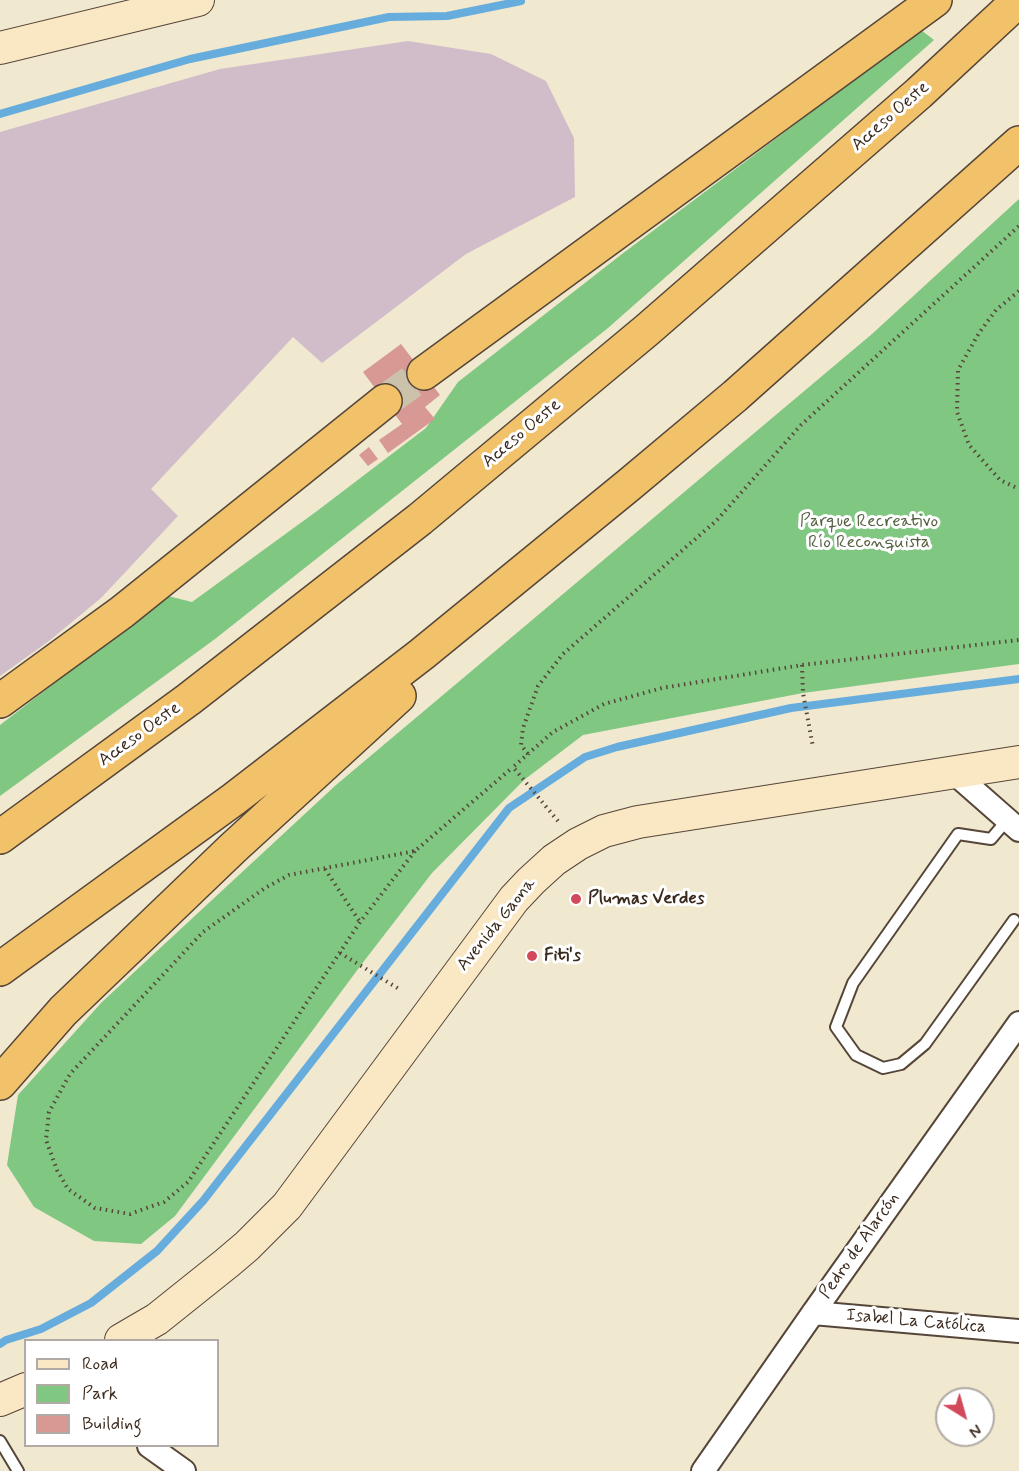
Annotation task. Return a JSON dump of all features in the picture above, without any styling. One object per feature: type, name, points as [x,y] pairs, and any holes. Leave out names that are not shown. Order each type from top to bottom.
[{"type":"highway","points":[[424,373],[935,0]]},
{"type":"highway","name":"Acceso Oeste","points":[[0,837],[189,699],[429,511],[656,322],[919,93],[1018,0]]},
{"type":"highway","points":[[0,969],[234,799],[422,654],[735,396],[1019,143]]},
{"type":"highway","points":[[0,701],[122,612],[385,402]]},
{"type":"highway","points":[[0,1083],[63,1011],[233,848],[630,484]]},
{"type":"street","points":[[0,48],[198,0]]},
{"type":"street","name":"Avenida Gaona","points":[[124,1339],[157,1319],[218,1270],[247,1246],[287,1206],[513,899],[554,860],[578,844],[604,831],[638,822],[1019,762]]},
{"type":"street","points":[[953,772],[1013,825]]},
{"type":"street","name":"Pedro de Alarcón","points":[[703,1471],[1019,1023]]},
{"type":"street","name":"Isabel La Católica","points":[[813,1313],[1019,1331]]},
{"type":"street","points":[[0,1400],[24,1390]]},
{"type":"street","points":[[150,1447],[184,1471]]},
{"type":"lane","points":[[1013,825],[991,839],[958,834],[853,983],[836,1027],[856,1054],[883,1068],[901,1064],[925,1044],[1014,920]]},
{"type":"lane","points":[[0,1441],[18,1471]]},
{"type":"path","points":[[528,754],[521,745],[523,728],[538,686],[563,654],[716,521],[801,425],[1019,225]]},
{"type":"path","points":[[1019,291],[996,310],[979,333],[958,370],[957,412],[969,445],[1000,480],[1019,489]]},
{"type":"path","points":[[415,851],[289,875],[265,888],[204,932],[69,1074],[49,1112],[46,1140],[57,1170],[68,1189],[95,1208],[130,1214],[164,1202],[188,1182],[360,922],[415,851],[553,732],[604,704],[662,688],[802,665],[1019,640]]},
{"type":"path","points":[[802,665],[803,693],[813,747]]},
{"type":"path","points":[[513,768],[558,821]]},
{"type":"path","points":[[325,868],[360,922]]},
{"type":"path","points":[[340,953],[399,989]]},
{"type":"shaded area","points":[[408,41],[491,54],[546,81],[574,138],[575,197],[466,254],[322,363],[293,337],[151,489],[178,516],[101,598],[49,641],[0,676],[0,132],[220,69]]},
{"type":"green space","points":[[921,30],[934,40],[608,328],[215,639],[0,796],[0,725],[168,596],[192,602],[317,511],[426,428],[458,382],[622,254]]},
{"type":"green space","name":"Parque Recreativo Río Reconquista","points":[[1019,199],[1019,664],[803,693],[583,735],[524,780],[432,873],[175,1216],[141,1244],[94,1241],[34,1207],[7,1165],[18,1095],[102,1002],[336,785],[872,334]]},
{"type":"building","points":[[401,344],[440,395],[425,407],[435,419],[388,453],[379,440],[402,424],[363,372]]},
{"type":"building","points":[[369,447],[378,459],[368,466],[359,455]]},
{"type":"waterway","points":[[0,114],[190,59],[389,17],[447,16],[521,1]]},
{"type":"waterway","points":[[0,1344],[41,1329],[91,1303],[157,1251],[203,1201],[509,808],[585,757],[617,747],[791,708],[1019,679]]},
{"type":"tunnel","points":[[385,401],[424,373]]},
{"type":"place","name":"Plumas Verdes","points":[[576,899]]},
{"type":"place","name":"Fiti's","points":[[532,956]]}]
